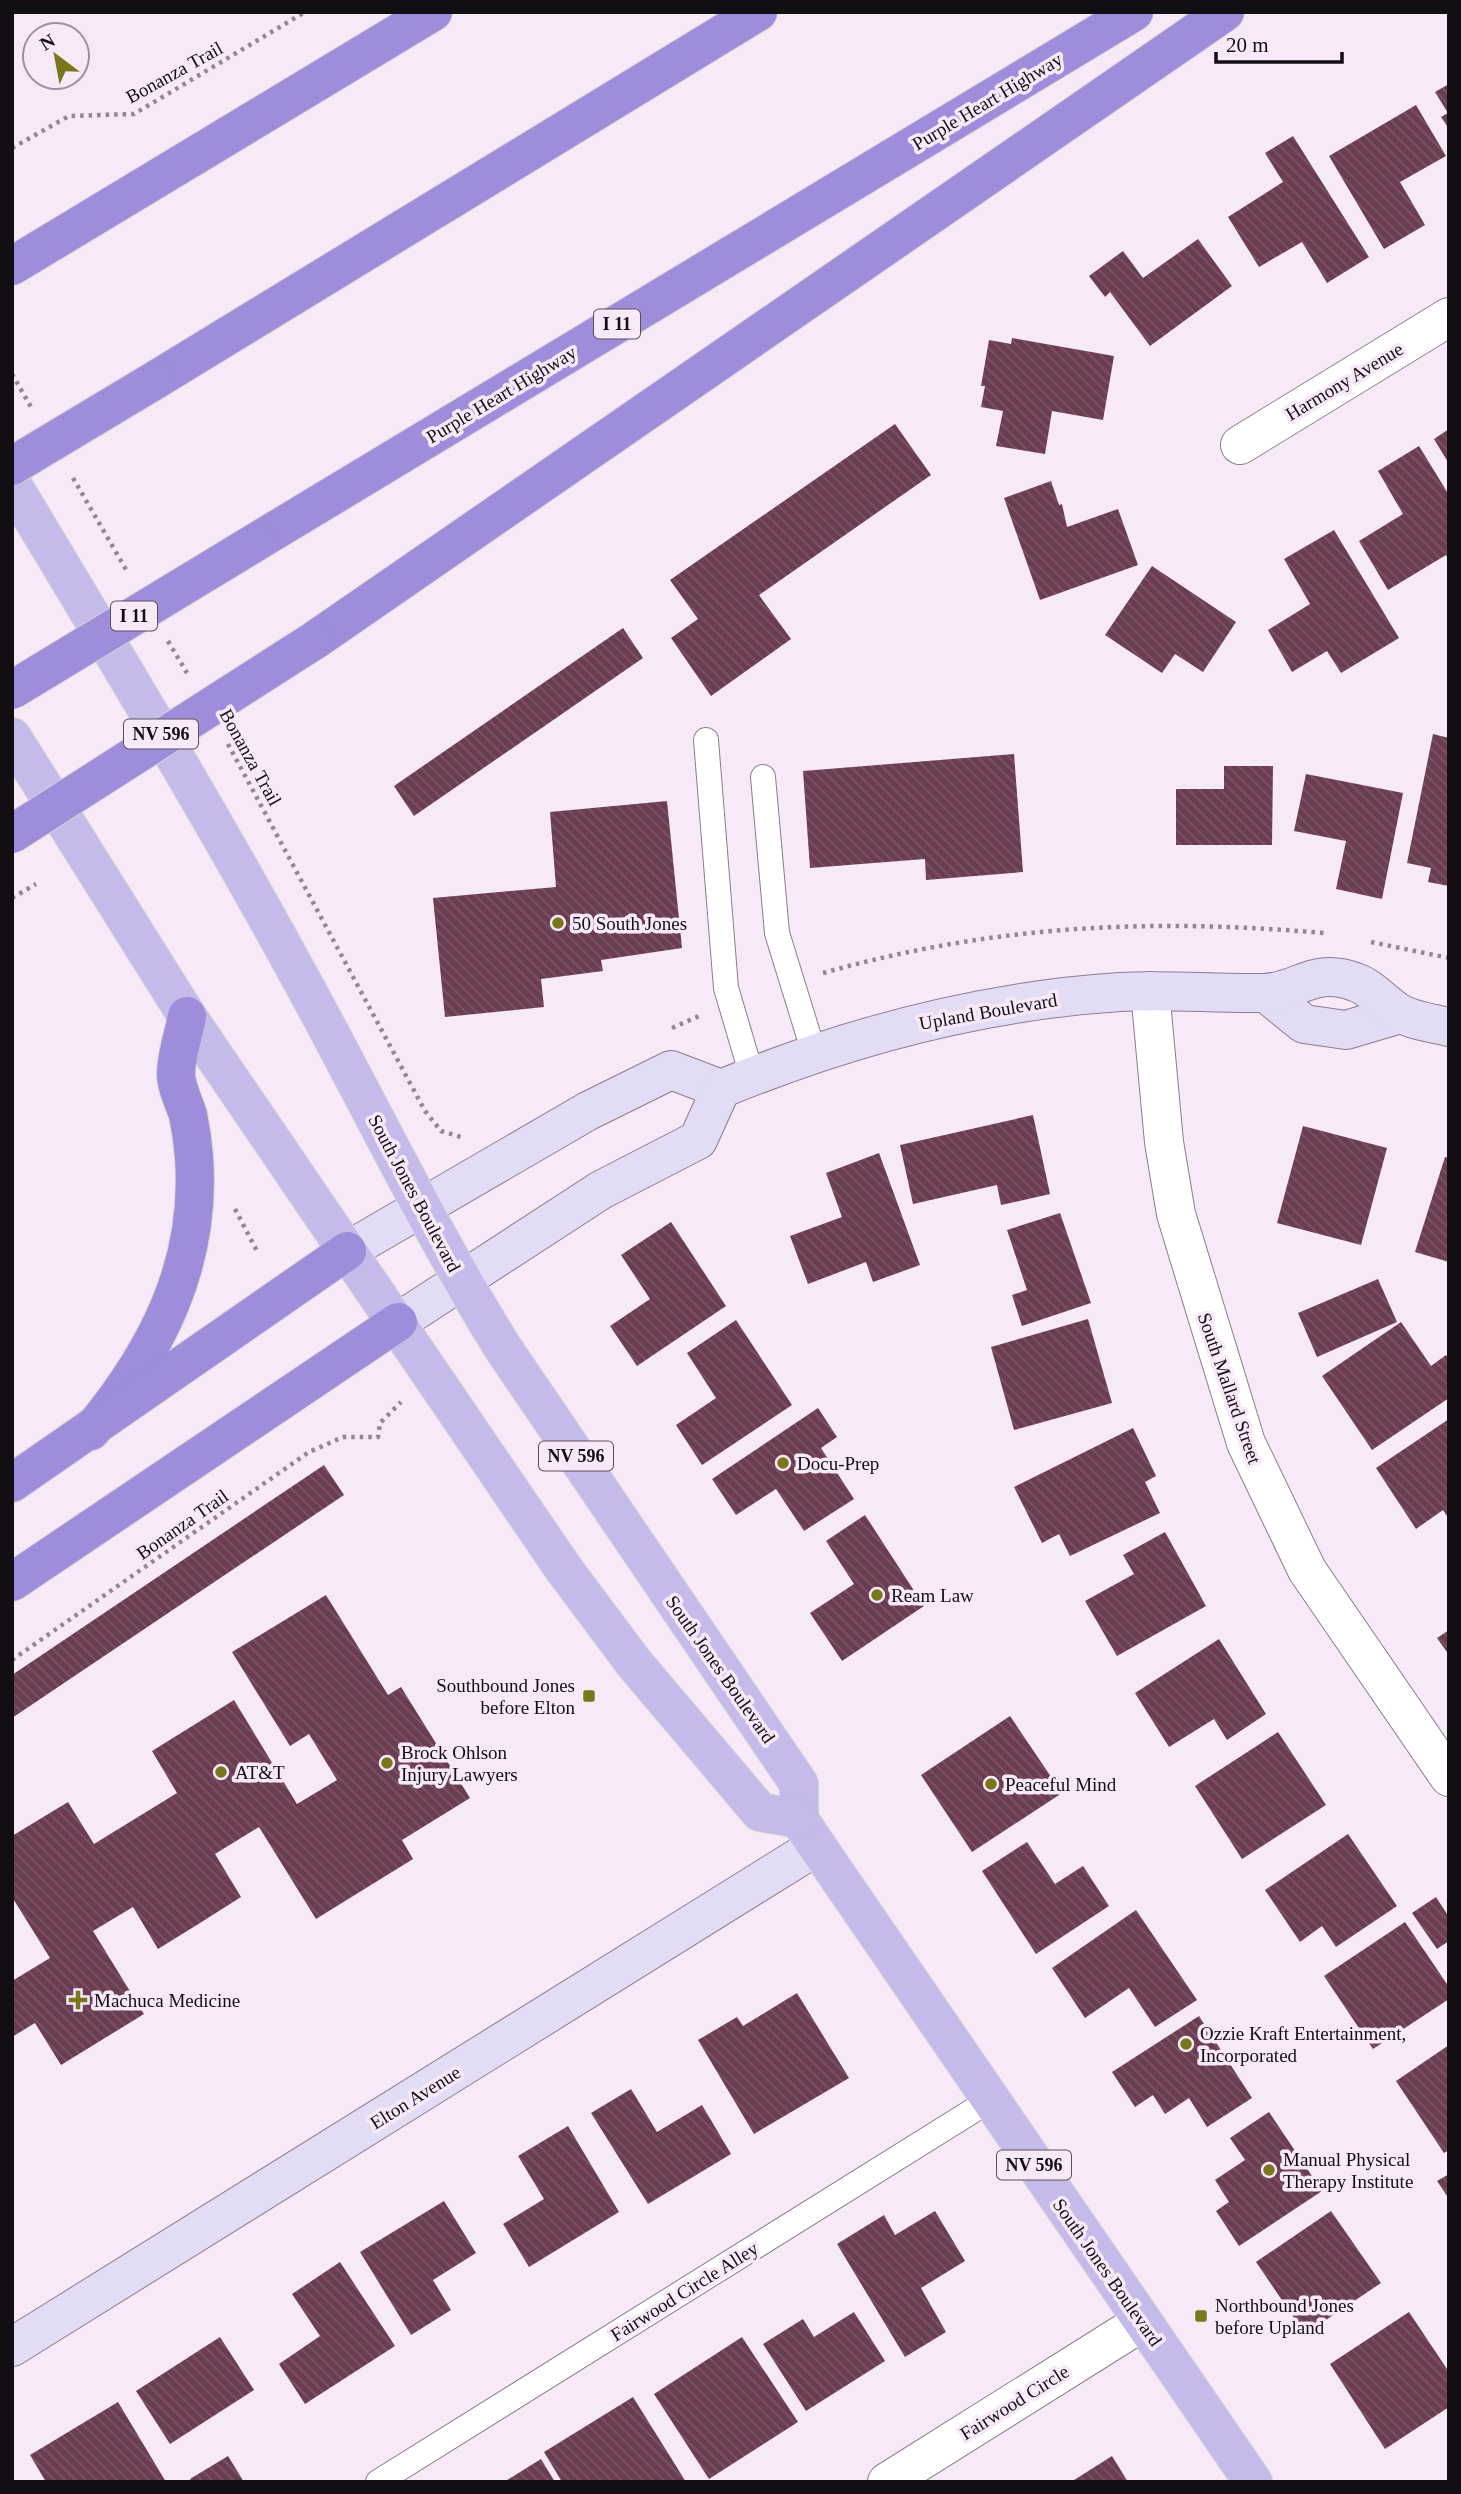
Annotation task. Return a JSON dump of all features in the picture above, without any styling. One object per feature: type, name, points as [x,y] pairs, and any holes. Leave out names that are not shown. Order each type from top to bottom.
[{"type":"highway","points":[[12,266],[433,12]]},
{"type":"highway","points":[[12,466],[758,12]]},
{"type":"highway","name":"Purple Heart Highway","points":[[12,690],[1134,12]]},
{"type":"highway","points":[[12,834],[315,640],[1225,12]]},
{"type":"highway","points":[[91,1431],[127,1387],[157,1334],[173,1300],[188,1250],[194,1203],[194,1157],[188,1118],[176,1075],[187,1016]]},
{"type":"highway","points":[[12,1483],[91,1431],[347,1251]]},
{"type":"highway","points":[[12,1582],[398,1322]]},
{"type":"main road","name":"South Jones Boulevard","points":[[12,484],[297,972],[461,1280],[511,1359],[799,1784],[808,1832],[1253,2482]]},
{"type":"main road","points":[[12,737],[187,1016],[398,1322],[563,1568],[634,1662],[760,1812],[808,1832]]},
{"type":"street","name":"Harmony Avenue","points":[[1240,445],[1449,317]]},
{"type":"street","name":"Upland Boulevard","points":[[737,1083],[814,1053],[891,1029],[989,1006],[1150,991],[1267,993],[1319,976],[1356,982],[1401,1014],[1449,1027]]},
{"type":"street","name":"South Mallard Street","points":[[1150,991],[1164,1142],[1177,1214],[1246,1443],[1307,1570],[1449,1777]]},
{"type":"street","points":[[1267,993],[1304,1024],[1346,1030],[1401,1014]]},
{"type":"street","points":[[347,1251],[588,1111],[671,1070],[737,1083],[698,1140],[601,1190],[398,1322]]},
{"type":"street","name":"Elton Avenue","points":[[12,2347],[808,1832]]},
{"type":"street","name":"Fairwood Circle","points":[[887,2482],[1142,2322]]},
{"type":"lane","points":[[706,740],[726,988],[737,1083]]},
{"type":"lane","points":[[763,777],[777,933],[814,1053]]},
{"type":"lane","name":"Fairwood Circle Alley","points":[[378,2482],[990,2100]]},
{"type":"path","name":"Bonanza Trail","points":[[12,148],[69,116],[134,114],[305,12]]},
{"type":"path","points":[[12,374],[33,411]]},
{"type":"path","points":[[69,471],[132,579]]},
{"type":"path","points":[[167,639],[188,676]]},
{"type":"path","name":"Bonanza Trail","points":[[224,736],[425,1111],[441,1131],[471,1137]]},
{"type":"path","points":[[12,898],[36,884]]},
{"type":"path","points":[[811,976],[876,958],[1001,935],[1096,926],[1156,924],[1329,934]]},
{"type":"path","points":[[1364,940],[1449,958]]},
{"type":"path","points":[[233,1205],[258,1253]]},
{"type":"path","name":"Bonanza Trail","points":[[12,1660],[309,1452],[342,1437],[378,1437]]},
{"type":"building","points":[[1449,84],[1449,129],[1441,117],[1448,113],[1435,92]]},
{"type":"building","points":[[1416,105],[1446,156],[1400,182],[1425,225],[1384,249],[1329,156]]},
{"type":"building","points":[[1293,136],[1369,257],[1327,283],[1302,242],[1259,267],[1228,217],[1283,182],[1265,153]]},
{"type":"building","points":[[1198,239],[1232,286],[1150,346],[1110,292],[1105,297],[1089,276],[1123,251],[1143,278]]},
{"type":"building","points":[[1012,338],[1114,356],[1103,420],[1052,411],[1045,454],[996,446],[1003,411],[981,407],[985,386],[981,386],[989,340],[1011,344]]},
{"type":"building","points":[[895,424],[931,475],[759,595],[791,639],[711,696],[671,638],[698,619],[670,580]]},
{"type":"building","points":[[1449,429],[1449,464],[1434,439]]},
{"type":"building","points":[[1419,446],[1449,495],[1449,561],[1446,555],[1388,590],[1359,541],[1403,514],[1378,471]]},
{"type":"building","points":[[1051,481],[1059,505],[1062,504],[1067,527],[1118,509],[1138,565],[1040,600],[1004,498]]},
{"type":"building","points":[[1334,530],[1399,638],[1341,673],[1327,651],[1292,672],[1268,630],[1310,604],[1284,559]]},
{"type":"building","points":[[1152,566],[1236,622],[1203,672],[1175,654],[1162,673],[1105,635]]},
{"type":"building","points":[[623,628],[643,658],[414,816],[394,786]]},
{"type":"building","points":[[1433,734],[1449,738],[1449,886],[1428,882],[1431,868],[1407,863]]},
{"type":"building","points":[[1014,754],[1023,872],[926,880],[925,859],[810,868],[803,771]]},
{"type":"building","points":[[1224,766],[1273,766],[1272,845],[1176,845],[1176,789],[1224,789]]},
{"type":"building","points":[[1306,774],[1403,793],[1382,899],[1336,889],[1346,841],[1294,831]]},
{"type":"building","name":"50 South Jones","points":[[667,801],[682,948],[601,960],[603,971],[541,979],[544,1007],[445,1017],[433,898],[556,887],[550,812]]},
{"type":"building","points":[[1033,1115],[1050,1194],[1001,1205],[997,1185],[913,1204],[900,1145]]},
{"type":"building","points":[[1303,1126],[1387,1148],[1361,1245],[1277,1223]]},
{"type":"building","points":[[879,1153],[920,1265],[873,1282],[866,1262],[808,1284],[790,1236],[842,1217],[826,1173]]},
{"type":"building","points":[[1445,1157],[1449,1158],[1449,1262],[1415,1252]]},
{"type":"building","points":[[1060,1213],[1091,1303],[1022,1326],[1012,1295],[1027,1290],[1007,1230]]},
{"type":"building","points":[[671,1222],[726,1306],[637,1366],[610,1326],[650,1299],[621,1255]]},
{"type":"building","points":[[1378,1279],[1397,1322],[1317,1357],[1298,1313]]},
{"type":"building","points":[[1088,1319],[1112,1403],[1014,1430],[991,1347]]},
{"type":"building","points":[[736,1320],[792,1405],[702,1465],[676,1425],[716,1398],[687,1353]]},
{"type":"building","points":[[1401,1322],[1431,1366],[1446,1355],[1449,1359],[1449,1398],[1372,1450],[1322,1376]]},
{"type":"building","name":"Docu-Prep","points":[[818,1408],[837,1437],[821,1448],[854,1499],[804,1531],[776,1489],[736,1515],[712,1479]]},
{"type":"building","points":[[1449,1419],[1449,1519],[1443,1510],[1416,1529],[1376,1468]]},
{"type":"building","points":[[1133,1428],[1156,1476],[1145,1482],[1160,1513],[1070,1556],[1059,1534],[1042,1543],[1014,1487]]},
{"type":"building","points":[[324,1465],[344,1495],[12,1718],[12,1675]]},
{"type":"building","name":"Ream Law","points":[[865,1515],[924,1606],[842,1661],[810,1613],[854,1584],[826,1541]]},
{"type":"building","points":[[1165,1532],[1206,1606],[1117,1656],[1085,1601],[1134,1574],[1123,1555]]},
{"type":"building","points":[[326,1595],[388,1695],[401,1687],[470,1798],[402,1840],[413,1859],[316,1919],[259,1827],[215,1854],[241,1897],[200,1923],[158,1949],[133,1907],[93,1931],[144,2014],[61,2065],[35,2023],[12,2037],[12,1981],[50,1958],[12,1897],[12,1836],[68,1802],[94,1844],[177,1793],[152,1751],[234,1700],[297,1804],[337,1780],[309,1734],[290,1746],[232,1652]]},
{"type":"building","points":[[1449,1630],[1449,1655],[1437,1638]]},
{"type":"building","points":[[1219,1639],[1266,1714],[1227,1740],[1214,1719],[1169,1747],[1135,1693]]},
{"type":"building","name":"Peaceful Mind","points":[[1010,1716],[1062,1793],[972,1852],[921,1775]]},
{"type":"building","points":[[1278,1732],[1326,1805],[1242,1859],[1195,1786]]},
{"type":"building","points":[[1348,1834],[1397,1906],[1336,1947],[1322,1926],[1300,1942],[1265,1890]]},
{"type":"building","points":[[1027,1842],[1055,1884],[1083,1866],[1109,1906],[1036,1954],[982,1871]]},
{"type":"building","points":[[1436,1897],[1449,1917],[1449,1941],[1437,1949],[1412,1913]]},
{"type":"building","points":[[1136,1910],[1197,2000],[1155,2027],[1129,1988],[1085,2018],[1052,1968]]},
{"type":"building","points":[[1405,1922],[1449,1987],[1449,1999],[1373,2049],[1324,1976]]},
{"type":"building","points":[[797,1993],[849,2078],[754,2134],[698,2040],[737,2017],[743,2026]]},
{"type":"building","name":"Ozzie Kraft Entertainment, Incorporated","points":[[1199,2016],[1252,2098],[1207,2127],[1189,2098],[1165,2114],[1153,2095],[1135,2107],[1112,2072]]},
{"type":"building","points":[[1449,2045],[1449,2150],[1444,2153],[1396,2081]]},
{"type":"building","points":[[631,2089],[657,2132],[702,2105],[731,2154],[648,2204],[591,2113]]},
{"type":"building","name":"Manual Physical Therapy Institute","points":[[1269,2112],[1322,2191],[1239,2246],[1216,2211],[1229,2202],[1215,2180],[1245,2160],[1230,2138]]},
{"type":"building","points":[[568,2126],[619,2212],[529,2267],[503,2224],[544,2199],[518,2156]]},
{"type":"building","points":[[1449,2174],[1449,2199],[1437,2181]]},
{"type":"building","points":[[444,2201],[476,2253],[433,2280],[451,2310],[411,2335],[360,2252]]},
{"type":"building","points":[[935,2211],[965,2261],[921,2288],[946,2332],[905,2357],[837,2244],[884,2215],[895,2235]]},
{"type":"building","points":[[1331,2211],[1381,2283],[1305,2334],[1256,2262]]},
{"type":"building","points":[[340,2262],[395,2346],[305,2404],[279,2364],[320,2336],[292,2294]]},
{"type":"building","points":[[854,2312],[885,2361],[806,2411],[763,2344],[803,2319],[814,2337]]},
{"type":"building","points":[[1409,2312],[1449,2372],[1449,2407],[1385,2449],[1330,2364]]},
{"type":"building","points":[[220,2337],[254,2390],[170,2444],[136,2391]]},
{"type":"building","points":[[742,2337],[798,2422],[709,2479],[654,2394]]},
{"type":"building","points":[[633,2397],[686,2482],[562,2482],[544,2452]]},
{"type":"building","points":[[118,2402],[166,2482],[46,2482],[30,2455]]},
{"type":"building","points":[[228,2456],[244,2482],[191,2482],[190,2479]]},
{"type":"building","points":[[1112,2456],[1128,2482],[1071,2482]]},
{"type":"building","points":[[541,2459],[555,2482],[504,2482]]},
{"type":"place","name":"50 South Jones","points":[[558,923]]},
{"type":"place","name":"Docu-Prep","points":[[783,1463]]},
{"type":"place","name":"Ream Law","points":[[877,1595]]},
{"type":"place","name":"Southbound Jones before Elton","points":[[589,1696]]},
{"type":"place","name":"Brock Ohlson Injury Lawyers","points":[[387,1763]]},
{"type":"place","name":"AT&T","points":[[221,1772]]},
{"type":"place","name":"Peaceful Mind","points":[[991,1784]]},
{"type":"place","name":"Machuca Medicine","points":[[78,2000]]},
{"type":"place","name":"Ozzie Kraft Entertainment, Incorporated","points":[[1186,2044]]},
{"type":"place","name":"Manual Physical Therapy Institute","points":[[1269,2170]]},
{"type":"place","name":"Northbound Jones before Upland","points":[[1201,2316]]}]
